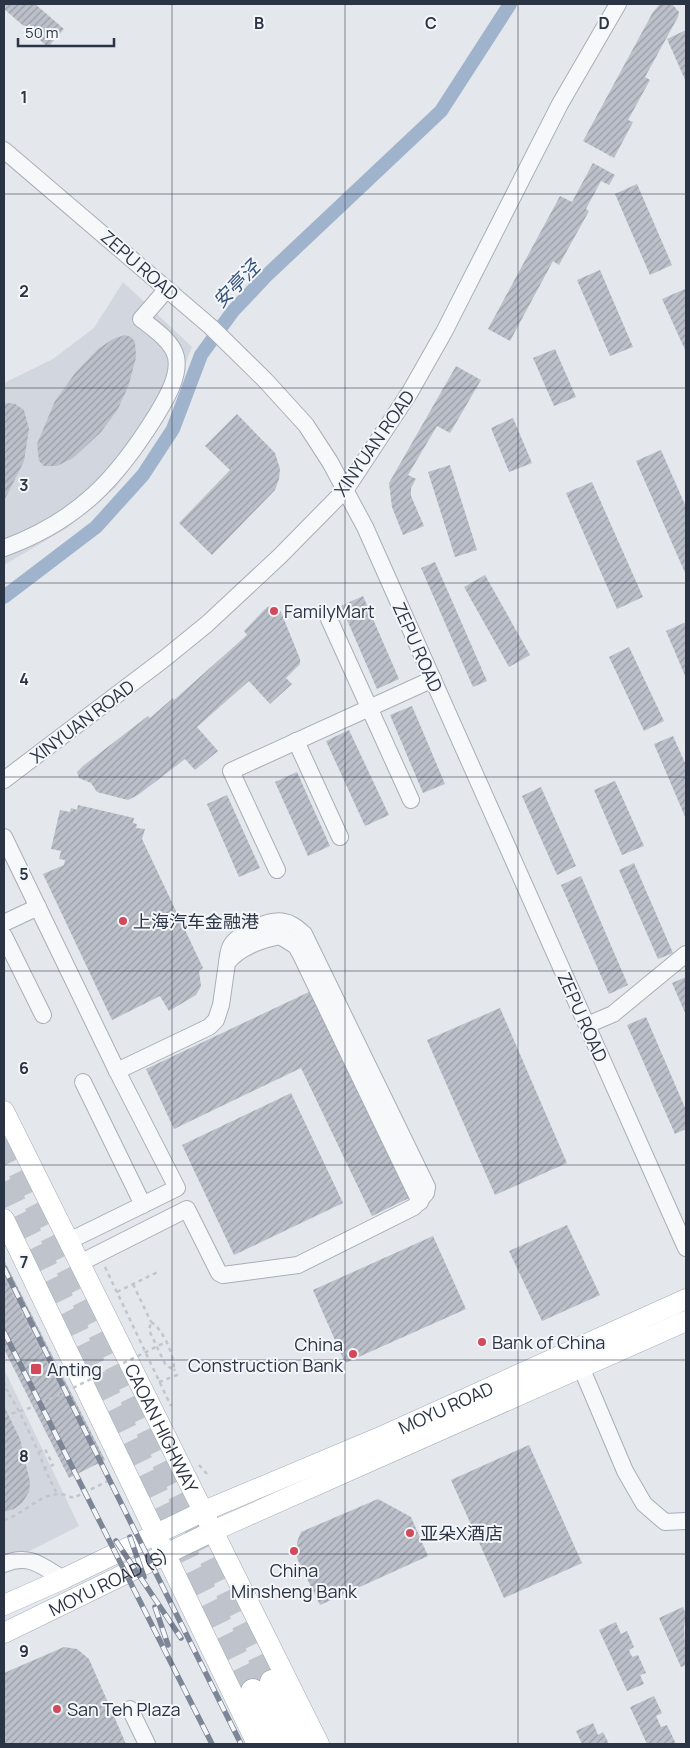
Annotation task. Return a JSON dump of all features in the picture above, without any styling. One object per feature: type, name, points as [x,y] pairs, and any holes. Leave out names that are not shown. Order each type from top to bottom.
[{"type":"highway","points":[[279,1744],[262,1686],[303,1744]]},
{"type":"main road","name":"CAOAN HIGHWAY","points":[[4,1111],[319,1744]]},
{"type":"main road","points":[[4,1219],[257,1744]]},
{"type":"main road","name":"MOYU ROAD","points":[[204,1511],[378,1438],[686,1299]]},
{"type":"main road","name":"MOYU ROAD","points":[[213,1531],[686,1321]]},
{"type":"main road","name":"MOYU ROAD (S)","points":[[4,1604],[63,1579],[204,1511]]},
{"type":"main road","name":"MOYU ROAD (S)","points":[[4,1633],[213,1531]]},
{"type":"street","name":"XINYUAN ROAD","points":[[4,780],[164,660],[207,624],[280,556],[346,489],[410,392],[444,332],[560,104],[618,4]]},
{"type":"street","name":"ZEPU ROAD","points":[[4,150],[167,288],[232,347],[306,425],[346,489],[433,679],[686,1248]]},
{"type":"street","points":[[4,548],[32,536],[82,507],[134,452],[164,402],[177,367],[176,356],[169,346],[141,319],[167,288]]},
{"type":"street","points":[[329,619],[411,800]]},
{"type":"street","points":[[277,870],[231,771],[433,679]]},
{"type":"street","points":[[296,741],[340,837]]},
{"type":"street","points":[[4,837],[117,1071],[177,1188],[69,1241]]},
{"type":"street","points":[[4,923],[38,906]]},
{"type":"street","points":[[80,1263],[188,1209],[219,1273],[223,1275],[298,1265],[414,1207],[426,1193],[427,1187],[304,934],[283,921],[271,922],[237,939],[231,946],[226,963],[221,1004],[216,1020],[209,1027],[117,1071]]},
{"type":"street","points":[[4,936],[43,1015]]},
{"type":"street","points":[[587,1025],[613,1014],[686,954]]},
{"type":"street","points":[[83,1082],[143,1205]]},
{"type":"street","points":[[581,1367],[625,1471],[644,1504],[665,1522],[686,1521]]},
{"type":"street","points":[[4,1564],[16,1559],[33,1561],[63,1579]]},
{"type":"street","points":[[130,1708],[147,1744]]},
{"type":"path","points":[[99,1254],[172,1409]]},
{"type":"path","points":[[117,1292],[158,1272]]},
{"type":"path","points":[[4,1275],[63,1393]]},
{"type":"path","points":[[133,1284],[151,1322],[157,1325],[174,1361],[174,1369],[177,1374],[159,1382]]},
{"type":"path","points":[[151,1322],[149,1330],[166,1366],[174,1369]]},
{"type":"path","points":[[4,1416],[63,1393],[166,1342]]},
{"type":"path","points":[[4,1382],[56,1492]]},
{"type":"path","points":[[4,1388],[10,1394],[18,1412],[38,1452],[42,1460],[45,1468],[52,1465],[45,1449],[37,1452]]},
{"type":"path","points":[[136,1493],[197,1463],[207,1474]]},
{"type":"path","points":[[4,1520],[14,1517],[48,1494],[56,1492],[73,1498],[115,1477]]},
{"type":"shaded area","points":[[123,282],[192,347],[161,424],[116,487],[67,528],[4,565],[4,383],[53,359],[94,328]]},
{"type":"shaded area","points":[[4,1369],[79,1526],[4,1564]]},
{"type":"building","points":[[4,4],[35,4],[64,29],[48,47],[4,9]]},
{"type":"building","points":[[660,4],[672,4],[679,12],[678,17],[645,77],[650,80],[628,120],[633,122],[614,158],[583,141],[653,12]]},
{"type":"building","points":[[686,30],[686,82],[667,39]]},
{"type":"building","points":[[593,163],[615,175],[609,185],[601,181],[586,209],[589,211],[559,265],[553,261],[510,341],[488,329],[560,196],[572,202]]},
{"type":"building","points":[[637,184],[672,265],[650,275],[615,194]]},
{"type":"building","points":[[600,270],[633,347],[610,356],[577,280]]},
{"type":"building","points":[[685,289],[686,292],[686,352],[662,299]]},
{"type":"building","points":[[125,335],[131,337],[135,342],[136,357],[129,384],[118,409],[101,432],[73,458],[57,466],[44,466],[39,461],[37,444],[55,401],[76,372],[98,349],[113,339]]},
{"type":"building","points":[[555,349],[576,397],[554,406],[533,358]]},
{"type":"building","points":[[456,366],[481,380],[450,433],[437,426],[408,475],[416,479],[411,488],[411,496],[424,526],[403,535],[392,507],[389,483]]},
{"type":"building","points":[[10,403],[24,410],[29,429],[24,461],[4,501],[4,404]]},
{"type":"building","points":[[237,414],[275,453],[280,469],[279,479],[275,490],[212,555],[179,523],[230,470],[205,446]]},
{"type":"building","points":[[513,418],[532,463],[509,472],[491,428]]},
{"type":"building","points":[[661,450],[686,507],[686,575],[636,461]]},
{"type":"building","points":[[450,465],[477,550],[455,557],[428,472]]},
{"type":"building","points":[[592,482],[643,597],[617,609],[566,493]]},
{"type":"building","points":[[435,562],[487,681],[473,687],[421,568]]},
{"type":"building","points":[[485,575],[530,655],[509,667],[464,587]]},
{"type":"building","points":[[363,596],[399,679],[377,689],[341,606]]},
{"type":"building","points":[[274,606],[281,612],[300,659],[300,664],[286,678],[292,684],[270,704],[249,681],[197,727],[218,751],[195,770],[185,759],[138,795],[128,800],[97,792],[91,783],[79,778],[77,772],[83,766],[148,716],[150,718],[173,698],[174,700],[247,635],[244,631],[267,607]]},
{"type":"building","points":[[686,622],[686,678],[666,631]]},
{"type":"building","points":[[629,647],[664,721],[644,731],[609,657]]},
{"type":"building","points":[[412,706],[445,784],[423,793],[390,715]]},
{"type":"building","points":[[349,730],[389,815],[365,826],[326,741]]},
{"type":"building","points":[[673,736],[686,765],[686,819],[654,744]]},
{"type":"building","points":[[297,772],[330,846],[308,856],[275,782]]},
{"type":"building","points":[[615,781],[644,846],[622,855],[594,790]]},
{"type":"building","points":[[541,787],[576,866],[557,875],[522,796]]},
{"type":"building","points":[[227,795],[260,868],[239,877],[207,804]]},
{"type":"building","name":"上海汽车金融港","points":[[78,805],[134,818],[133,823],[137,824],[136,828],[145,829],[142,839],[203,968],[199,971],[201,986],[196,995],[169,1011],[160,996],[112,1020],[43,874],[64,865],[65,860],[59,859],[61,851],[51,849],[60,810],[70,812],[71,808],[77,810]]},
{"type":"building","points":[[634,863],[673,953],[658,959],[619,870]]},
{"type":"building","points":[[581,876],[628,985],[609,994],[561,885]]},
{"type":"building","points":[[686,977],[686,1015],[672,983]]},
{"type":"building","points":[[311,991],[409,1198],[372,1216],[301,1068],[174,1129],[146,1069]]},
{"type":"building","points":[[500,1008],[567,1163],[495,1195],[427,1040]]},
{"type":"building","points":[[646,1017],[686,1110],[686,1129],[675,1134],[627,1025]]},
{"type":"building","points":[[291,1093],[343,1203],[234,1255],[182,1145]]},
{"type":"building","points":[[567,1225],[600,1295],[542,1321],[509,1251]]},
{"type":"building","points":[[433,1236],[466,1309],[345,1363],[313,1290]]},
{"type":"building","name":"Anting","points":[[4,1260],[105,1460],[69,1478],[4,1349]]},
{"type":"building","points":[[4,1406],[20,1439],[30,1482],[29,1492],[22,1503],[14,1509],[4,1512]]},
{"type":"building","points":[[529,1445],[582,1563],[504,1598],[451,1480]]},
{"type":"building","points":[[378,1499],[411,1517],[428,1556],[320,1605],[297,1558],[297,1542],[301,1532]]},
{"type":"building","points":[[683,1607],[686,1615],[684,1627],[686,1665],[681,1667],[659,1618]]},
{"type":"building","points":[[616,1622],[621,1634],[627,1631],[634,1647],[629,1650],[632,1657],[638,1655],[646,1673],[640,1675],[644,1684],[627,1691],[599,1630]]},
{"type":"building","name":"San Teh Plaza","points":[[64,1647],[77,1649],[89,1659],[126,1744],[4,1744],[4,1673]]},
{"type":"building","points":[[654,1696],[662,1713],[656,1716],[661,1727],[667,1725],[676,1744],[647,1744],[630,1707]]},
{"type":"building","points":[[593,1723],[598,1735],[603,1732],[609,1744],[582,1744],[576,1731]]},
{"type":"waterway","name":"安亭泾","points":[[4,597],[96,527],[143,475],[173,429],[201,355],[233,311],[266,276],[441,111],[510,4]]},
{"type":"tunnel","points":[[4,1139],[272,1682]]},
{"type":"tunnel","points":[[4,1182],[253,1691]]},
{"type":"railway","points":[[4,1268],[241,1744]]},
{"type":"railway","points":[[4,1332],[212,1744]]},
{"type":"railway","points":[[130,1537],[144,1577]]},
{"type":"railway","points":[[116,1541],[181,1638]]},
{"type":"railway","points":[[155,1607],[168,1645]]},
{"type":"place","name":"FamilyMart","points":[[274,611]]},
{"type":"place","name":"上海汽车金融港","points":[[123,921]]},
{"type":"place","name":"Bank of China","points":[[482,1342]]},
{"type":"place","name":"China Construction Bank","points":[[353,1354]]},
{"type":"place","name":"Anting","points":[[36,1369]]},
{"type":"place","name":"亚朵X酒店","points":[[410,1533]]},
{"type":"place","name":"China Minsheng Bank","points":[[294,1551]]},
{"type":"place","name":"San Teh Plaza","points":[[57,1709]]}]
